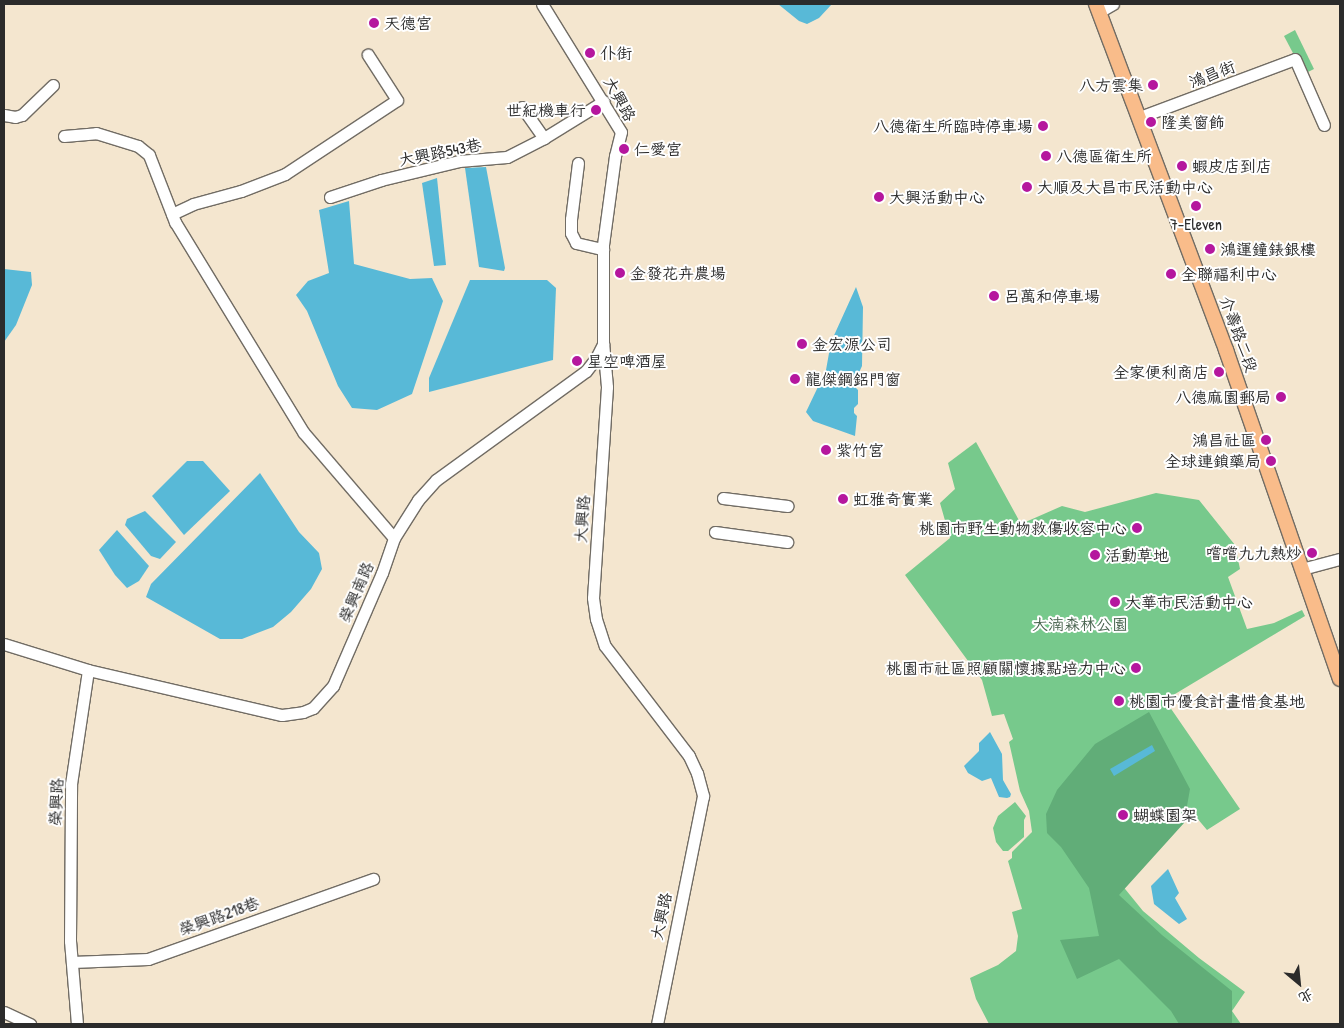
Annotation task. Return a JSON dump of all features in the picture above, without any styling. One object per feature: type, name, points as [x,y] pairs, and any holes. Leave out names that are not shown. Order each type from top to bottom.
[{"type":"main road","name":"介壽路二段","points":[[1098,8],[1226,350],[1340,679]]},
{"type":"street","name":"大興路","points":[[542,4],[621,132],[603,249],[603,342],[607,386],[593,598],[596,619],[605,646],[689,756],[698,773],[703,796],[657,1024]]},
{"type":"street","points":[[1098,8],[1113,4]]},
{"type":"street","points":[[172,214],[193,204],[241,191],[285,174],[397,100],[368,55]]},
{"type":"street","name":"鴻昌街","points":[[1140,117],[1295,59],[1324,125]]},
{"type":"street","points":[[4,115],[15,117],[22,115],[52,85]]},
{"type":"street","name":"大興路543巷","points":[[330,197],[380,180],[459,162],[506,157],[544,138],[604,102]]},
{"type":"street","points":[[522,107],[544,138]]},
{"type":"street","points":[[64,136],[96,133],[138,146],[149,154],[172,214],[304,433],[394,538]]},
{"type":"street","points":[[578,163],[571,233],[576,243],[603,249]]},
{"type":"street","name":"榮興南路","points":[[88,670],[282,715],[303,712],[313,708],[333,686],[382,572],[394,538],[418,500],[436,480],[586,371],[596,358],[603,342]]},
{"type":"street","points":[[723,498],[788,506]]},
{"type":"street","points":[[715,532],[787,542]]},
{"type":"street","points":[[1302,569],[1340,559]]},
{"type":"street","points":[[4,644],[88,670]]},
{"type":"street","name":"榮興路","points":[[77,1024],[70,941],[71,784],[88,670]]},
{"type":"street","name":"榮興路218巷","points":[[72,962],[148,959],[373,878]]},
{"type":"street","points":[[4,1012],[30,1024]]},
{"type":"green space","points":[[1295,30],[1314,69],[1304,74],[1284,36]]},
{"type":"green space","name":"大湳森林公園","points":[[976,442],[1021,524],[1062,506],[1085,512],[1156,493],[1199,500],[1235,545],[1240,569],[1228,577],[1247,629],[1274,623],[1302,610],[1305,616],[1165,700],[1240,809],[1207,830],[1186,805],[1117,879],[1143,911],[1199,958],[1245,992],[1232,1011],[1241,1024],[989,1024],[976,999],[970,978],[998,965],[1016,951],[1018,936],[1012,912],[1022,909],[1008,861],[1012,858],[1012,852],[1032,832],[1029,811],[1020,791],[1009,742],[1013,739],[1004,714],[992,716],[982,680],[905,575],[950,538],[940,503],[955,489],[948,463]]},
{"type":"green space","points":[[1149,712],[1190,789],[1184,823],[1119,895],[1162,935],[1232,991],[1232,1024],[1179,1024],[1171,1011],[1119,959],[1077,979],[1060,940],[1099,936],[1089,888],[1061,847],[1047,833],[1046,814],[1057,790],[1095,744]]},
{"type":"green space","points":[[1015,802],[1026,816],[1024,820],[1024,837],[1008,851],[1003,851],[996,842],[993,828],[998,816]]},
{"type":"water","points":[[778,4],[832,4],[819,18],[807,24],[799,21]]},
{"type":"water","points":[[486,167],[504,271],[479,267],[465,168]]},
{"type":"water","points":[[437,178],[446,265],[434,266],[422,183]]},
{"type":"water","points":[[349,201],[354,264],[410,279],[432,278],[443,301],[412,394],[377,410],[352,408],[338,386],[307,311],[296,295],[308,281],[329,273],[319,210]]},
{"type":"water","points":[[4,269],[31,272],[32,285],[16,325],[4,342]]},
{"type":"water","points":[[470,280],[547,280],[556,288],[553,360],[429,392],[429,378]]},
{"type":"water","points":[[856,287],[863,307],[862,366],[856,379],[858,404],[854,408],[854,413],[857,416],[855,436],[813,421],[806,412],[826,370],[831,342]]},
{"type":"water","points":[[187,461],[203,461],[230,491],[184,535],[152,496]]},
{"type":"water","points":[[260,473],[299,532],[319,553],[322,569],[311,589],[291,612],[273,627],[242,639],[220,639],[146,597],[151,584]]},
{"type":"water","points":[[145,511],[176,542],[160,559],[151,556],[125,525],[127,519]]},
{"type":"water","points":[[117,530],[149,566],[139,581],[127,588],[115,575],[99,550]]},
{"type":"water","points":[[990,732],[1002,754],[1003,780],[1011,794],[1007,798],[999,797],[991,778],[982,781],[968,773],[964,766],[979,751],[979,743]]},
{"type":"water","points":[[1152,745],[1155,751],[1114,776],[1110,769]]},
{"type":"water","points":[[1168,869],[1179,893],[1175,898],[1187,919],[1179,924],[1154,904],[1151,886]]},
{"type":"place","name":"天德宮","points":[[374,23]]},
{"type":"place","name":"仆街","points":[[590,53]]},
{"type":"place","name":"八方雲集","points":[[1153,85]]},
{"type":"place","name":"世紀機車行","points":[[596,110]]},
{"type":"place","name":"隆美窗飾","points":[[1151,122]]},
{"type":"place","name":"八德衛生所臨時停車場","points":[[1043,126]]},
{"type":"place","name":"仁愛宮","points":[[624,149]]},
{"type":"place","name":"八德區衛生所","points":[[1046,156]]},
{"type":"place","name":"蝦皮店到店","points":[[1182,166]]},
{"type":"place","name":"大順及大昌市民活動中心","points":[[1027,187]]},
{"type":"place","name":"大興活動中心","points":[[879,197]]},
{"type":"place","name":"7-Eleven","points":[[1196,206]]},
{"type":"place","name":"鴻運鐘錶銀樓","points":[[1210,249]]},
{"type":"place","name":"金發花卉農場","points":[[620,273]]},
{"type":"place","name":"全聯福利中心","points":[[1171,274]]},
{"type":"place","name":"呂萬和停車場","points":[[994,296]]},
{"type":"place","name":"金宏源公司","points":[[802,344]]},
{"type":"place","name":"星空啤酒屋","points":[[577,361]]},
{"type":"place","name":"全家便利商店","points":[[1219,372]]},
{"type":"place","name":"龍傑鋼鋁門窗","points":[[795,379]]},
{"type":"place","name":"八德麻園郵局","points":[[1281,397]]},
{"type":"place","name":"鴻昌社區","points":[[1266,440]]},
{"type":"place","name":"紫竹宮","points":[[826,450]]},
{"type":"place","name":"全球連鎖藥局","points":[[1271,461]]},
{"type":"place","name":"虹雅奇實業","points":[[843,499]]},
{"type":"place","name":"桃園市野生動物救傷收容中心","points":[[1137,528]]},
{"type":"place","name":"嚐嚐九九熱炒","points":[[1312,553]]},
{"type":"place","name":"活動草地","points":[[1095,555]]},
{"type":"place","name":"大華市民活動中心","points":[[1115,602]]},
{"type":"place","name":"桃園市社區照顧關懷據點培力中心","points":[[1136,668]]},
{"type":"place","name":"桃園市優食計畫惜食基地","points":[[1119,701]]},
{"type":"place","name":"蝴蝶園架","points":[[1123,815]]}]
